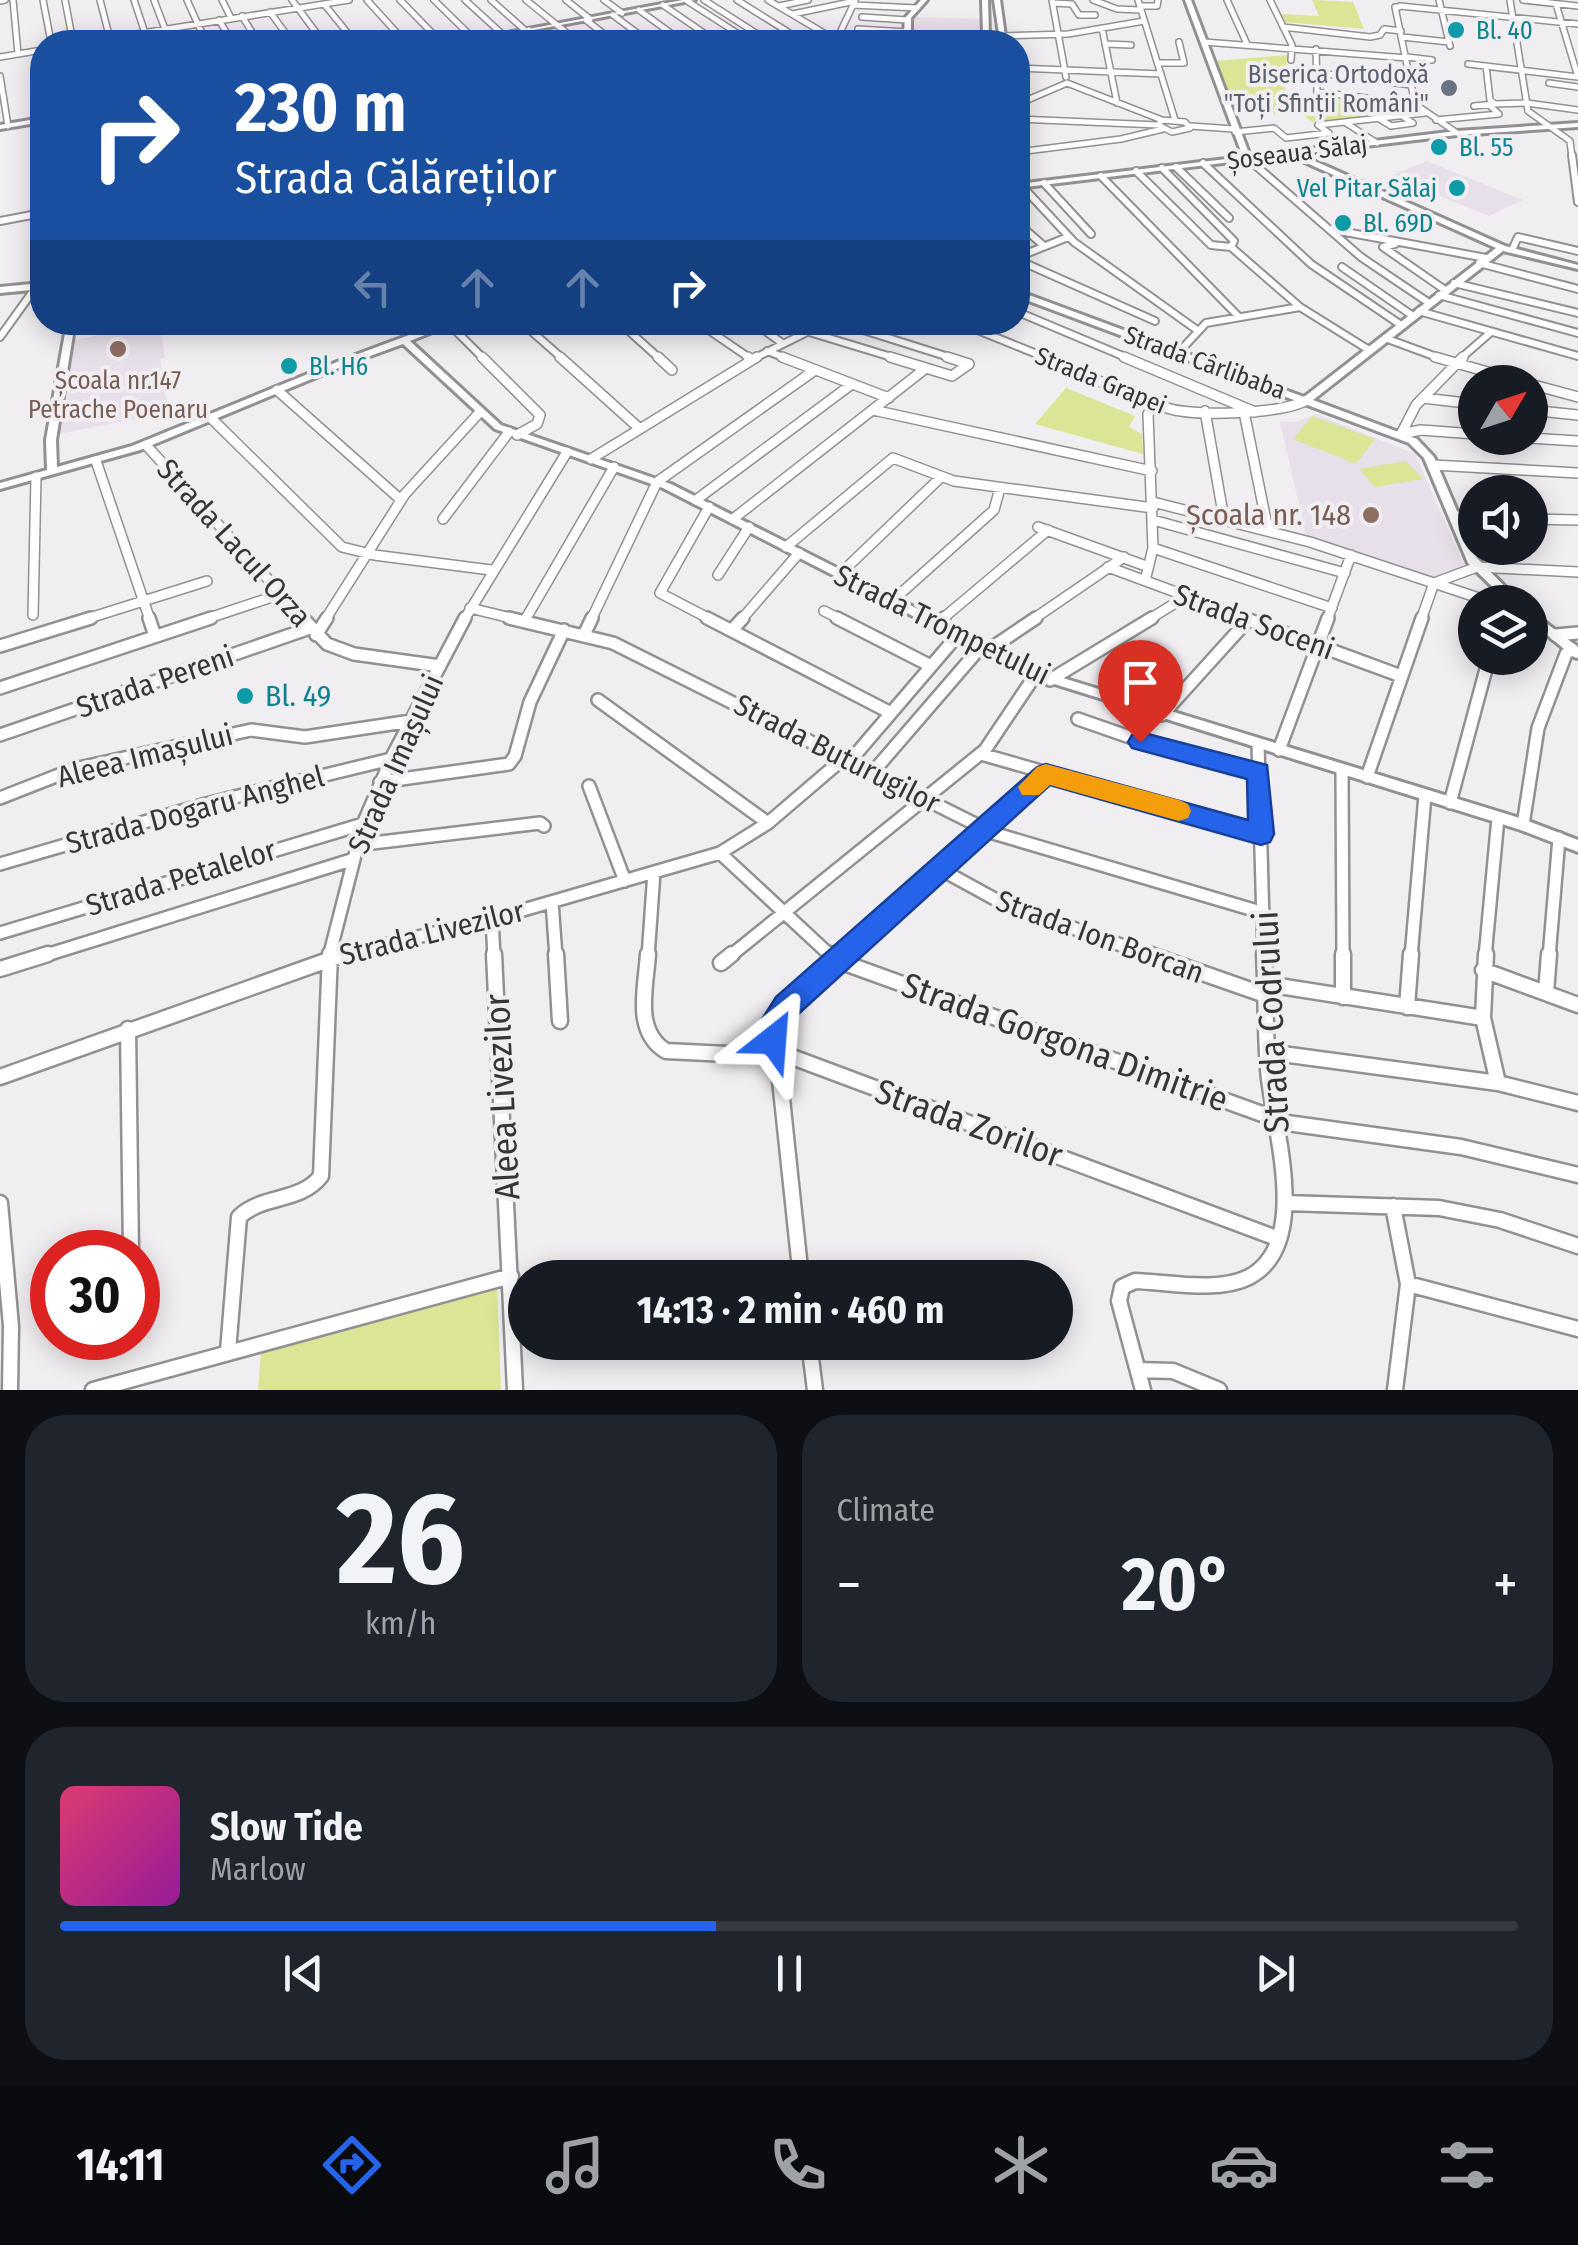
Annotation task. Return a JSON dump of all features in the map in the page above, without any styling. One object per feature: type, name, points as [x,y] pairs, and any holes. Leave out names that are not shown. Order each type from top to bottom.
[{"type":"street","points":[[6,0],[18,54]]},
{"type":"street","points":[[43,0],[49,30]]},
{"type":"street","points":[[65,0],[71,30]]},
{"type":"street","points":[[100,0],[108,30]]},
{"type":"street","points":[[134,0],[144,30]]},
{"type":"street","points":[[154,0],[162,30],[345,0]]},
{"type":"street","points":[[187,0],[200,30]]},
{"type":"street","points":[[222,0],[231,18]]},
{"type":"street","points":[[257,0],[282,30]]},
{"type":"street","points":[[292,0],[314,30]]},
{"type":"street","points":[[368,0],[394,30]]},
{"type":"street","points":[[400,0],[429,30]]},
{"type":"street","points":[[434,0],[465,30]]},
{"type":"street","points":[[464,0],[497,30]]},
{"type":"street","points":[[491,0],[528,30],[689,0],[733,30]]},
{"type":"street","points":[[526,0],[563,30]]},
{"type":"street","points":[[566,0],[600,30]]},
{"type":"street","points":[[604,0],[622,13]]},
{"type":"street","points":[[704,0],[751,30]]},
{"type":"street","points":[[737,0],[785,30]]},
{"type":"street","points":[[768,0],[818,30]]},
{"type":"street","points":[[778,6],[808,0]]},
{"type":"street","points":[[1094,0],[1117,10],[1158,1]]},
{"type":"street","points":[[1188,0],[1247,158],[1328,229],[1429,303]]},
{"type":"street","points":[[1227,0],[1248,44]]},
{"type":"street","points":[[1270,0],[1293,46],[1291,60]]},
{"type":"street","points":[[1283,27],[1370,37],[1380,35],[1384,29],[1450,44],[1439,0]]},
{"type":"street","points":[[1510,0],[1528,107],[1570,141],[1578,202]]},
{"type":"street","points":[[1523,0],[1578,6]]},
{"type":"street","points":[[792,14],[855,2],[876,6],[921,4]]},
{"type":"street","points":[[843,30],[855,2]]},
{"type":"street","points":[[987,30],[985,2],[997,3],[1002,30]]},
{"type":"street","points":[[1067,81],[1052,2],[1072,4],[1079,14],[1095,15]]},
{"type":"street","points":[[1415,104],[1395,7],[1400,3],[1578,24]]},
{"type":"street","points":[[324,4],[345,30]]},
{"type":"street","points":[[860,26],[907,20],[921,4]]},
{"type":"street","points":[[1468,64],[1578,77],[1556,4]]},
{"type":"street","points":[[663,5],[699,30]]},
{"type":"street","points":[[1139,5],[1175,120]]},
{"type":"street","points":[[639,10],[666,30]]},
{"type":"street","points":[[1117,10],[1121,20]]},
{"type":"street","points":[[613,14],[634,30]]},
{"type":"street","points":[[242,16],[251,30]]},
{"type":"street","points":[[849,16],[860,26],[884,30]]},
{"type":"street","points":[[219,20],[225,30]]},
{"type":"street","points":[[907,20],[908,30]]},
{"type":"street","points":[[1030,37],[1102,28],[1121,20],[1144,21]]},
{"type":"street","points":[[860,26],[895,25]]},
{"type":"street","points":[[1102,28],[1117,102]]},
{"type":"street","points":[[1370,37],[1370,54]]},
{"type":"street","points":[[1158,63],[1184,64],[1180,42]]},
{"type":"street","points":[[1204,42],[1293,46],[1432,60]]},
{"type":"street","points":[[1105,44],[1131,44]]},
{"type":"street","points":[[1316,49],[1318,73]]},
{"type":"street","points":[[0,57],[30,52]]},
{"type":"street","points":[[1436,120],[1499,114],[1490,100],[1486,66]]},
{"type":"street","points":[[1030,69],[1161,74]]},
{"type":"street","points":[[1034,69],[1117,102],[1161,125],[1182,132],[1190,126]]},
{"type":"street","points":[[1411,84],[1314,74],[1318,79],[1317,92],[1415,104],[1456,133]]},
{"type":"street","points":[[1549,74],[1550,96]]},
{"type":"street","points":[[0,76],[4,127],[30,122]]},
{"type":"street","points":[[1030,98],[1067,81]]},
{"type":"street","points":[[1550,83],[1575,87],[1576,96]]},
{"type":"street","points":[[1354,84],[1354,97]]},
{"type":"street","points":[[1474,106],[1514,103],[1578,110]]},
{"type":"street","points":[[1030,150],[1121,139],[1175,120],[1190,126],[1235,130],[1274,128],[1286,138],[1329,133],[1318,125],[1425,112]]},
{"type":"street","points":[[1378,118],[1393,126],[1413,123],[1401,115]]},
{"type":"street","points":[[1030,120],[1161,125]]},
{"type":"street","points":[[1345,122],[1376,143]]},
{"type":"street","name":"Șoseaua Sălaj","points":[[1030,184],[1456,133],[1578,125]]},
{"type":"street","points":[[1290,153],[1507,249],[1578,268]]},
{"type":"street","points":[[1202,163],[1311,264],[1401,325]]},
{"type":"street","points":[[1176,166],[1228,218]]},
{"type":"street","points":[[1136,172],[1210,245],[1235,245],[1162,168]]},
{"type":"street","points":[[1101,176],[1239,317]]},
{"type":"street","points":[[1044,183],[1090,234]]},
{"type":"street","points":[[1030,197],[1068,237],[1196,330]]},
{"type":"street","points":[[0,221],[30,215]]},
{"type":"street","points":[[1328,229],[1482,260],[1578,289]]},
{"type":"street","points":[[1030,234],[1044,246]]},
{"type":"street","points":[[1030,253],[1068,237]]},
{"type":"street","points":[[1306,400],[1482,260],[1507,249],[1518,237],[1578,251]]},
{"type":"street","points":[[1401,242],[1383,247],[1446,289],[1578,333]]},
{"type":"street","points":[[1230,247],[1300,307],[1369,350]]},
{"type":"street","points":[[1030,264],[1155,321]]},
{"type":"street","points":[[1342,267],[1416,313],[1578,356]]},
{"type":"street","points":[[0,289],[30,287]]},
{"type":"street","points":[[1446,289],[1578,313]]},
{"type":"street","points":[[0,336],[30,298]]},
{"type":"street","name":"Strada Cârlibaba","points":[[1030,298],[1397,433]]},
{"type":"street","points":[[1178,352],[1206,324],[1300,307]]},
{"type":"street","points":[[1030,317],[1256,412]]},
{"type":"street","points":[[1397,433],[1423,398],[1491,332]]},
{"type":"street","points":[[52,473],[51,440],[69,335]]},
{"type":"street","points":[[0,486],[146,444],[418,335]]},
{"type":"street","points":[[442,519],[514,433],[539,422],[540,415],[463,335]]},
{"type":"street","points":[[535,335],[640,429]]},
{"type":"street","points":[[633,335],[672,370]]},
{"type":"street","points":[[716,335],[752,360]]},
{"type":"street","points":[[771,335],[782,343]]},
{"type":"street","points":[[590,459],[798,335]]},
{"type":"street","points":[[819,335],[956,376],[969,362],[881,335]]},
{"type":"street","name":"Strada Grapei","points":[[989,335],[1172,410],[1286,410],[1306,400]]},
{"type":"street","points":[[1385,338],[1457,365]]},
{"type":"street","name":"Strada Trompetului","points":[[404,340],[480,412],[514,433],[657,482],[1036,674],[1523,825],[1578,846]]},
{"type":"street","points":[[767,352],[889,398]]},
{"type":"street","points":[[733,519],[926,368]]},
{"type":"street","points":[[584,634],[657,482],[814,370]]},
{"type":"street","points":[[852,384],[702,503],[660,593],[891,713]]},
{"type":"street","points":[[1548,388],[1578,396]]},
{"type":"street","points":[[277,390],[401,500]]},
{"type":"street","points":[[1423,398],[1458,402]]},
{"type":"street","points":[[1145,581],[1153,548],[1148,414],[1155,404]]},
{"type":"street","points":[[873,410],[1152,471]]},
{"type":"street","points":[[1204,411],[1224,519]]},
{"type":"street","points":[[313,631],[401,500],[480,412]]},
{"type":"street","points":[[1244,412],[1268,530]]},
{"type":"street","points":[[1548,412],[1578,415]]},
{"type":"street","points":[[211,418],[342,546],[367,554],[491,570]]},
{"type":"street","points":[[1397,433],[1458,433]]},
{"type":"street","points":[[1397,433],[1423,448],[1477,567],[1496,585]]},
{"type":"street","points":[[1548,439],[1578,441]]},
{"type":"street","name":"Strada Lacul Orza","points":[[146,444],[313,631],[336,649],[440,666]]},
{"type":"street","name":"Strada Imașului","points":[[228,1351],[238,1217],[254,1204],[311,1190],[321,1176],[329,958],[363,824],[380,782],[470,608],[567,452]]},
{"type":"street","points":[[733,629],[793,550],[885,461],[896,458],[940,478],[1224,519],[1352,555],[1458,591]]},
{"type":"street","points":[[96,461],[155,636]]},
{"type":"street","points":[[1432,465],[1578,473]]},
{"type":"street","points":[[525,620],[614,467]]},
{"type":"street","points":[[33,615],[36,477]]},
{"type":"street","points":[[840,574],[940,478]]},
{"type":"street","points":[[891,602],[994,510],[1000,488]]},
{"type":"street","points":[[1153,510],[1345,573]]},
{"type":"street","points":[[1454,516],[1458,516]]},
{"type":"street","points":[[1548,519],[1578,520]]},
{"type":"street","points":[[718,574],[749,528]]},
{"type":"street","points":[[935,625],[1043,529],[1146,566]]},
{"type":"street","points":[[1153,548],[1332,608]]},
{"type":"street","points":[[1280,750],[1352,555]]},
{"type":"street","points":[[873,772],[984,649],[1124,557]]},
{"type":"street","name":"Strada Soceni","points":[[1108,567],[1401,676]]},
{"type":"street","points":[[1434,583],[1477,567],[1578,572]]},
{"type":"street","points":[[0,646],[207,581]]},
{"type":"street","points":[[1367,777],[1434,583]]},
{"type":"street","points":[[0,688],[281,594]]},
{"type":"street","points":[[1050,680],[1185,597]]},
{"type":"street","name":"Strada Buturugilor","points":[[470,608],[584,634],[637,654],[984,829],[1264,913]]},
{"type":"street","points":[[824,611],[931,666]]},
{"type":"street","points":[[1162,715],[1248,620]]},
{"type":"street","points":[[1548,629],[1575,651]]},
{"type":"street","points":[[380,782],[508,764],[515,756],[535,689],[564,630]]},
{"type":"street","name":"Strada Pereni","points":[[0,735],[313,631]]},
{"type":"street","points":[[1555,635],[1578,633]]},
{"type":"street","name":"Strada Livezilor","points":[[0,1077],[329,958],[492,919],[720,853],[768,823],[847,759],[956,636]]},
{"type":"street","points":[[1523,825],[1538,728],[1566,654],[1575,651]]},
{"type":"street","points":[[721,963],[981,754],[1036,674]]},
{"type":"street","points":[[1450,803],[1484,675]]},
{"type":"street","points":[[598,700],[768,823]]},
{"type":"street","points":[[1078,719],[1167,750],[1258,772]]},
{"type":"street","name":"Aleea Imașului","points":[[0,798],[74,769],[251,730],[305,737],[411,721]]},
{"type":"street","name":"Strada Codrului","points":[[1258,744],[1267,1052],[1286,1203],[1279,1239]]},
{"type":"street","points":[[981,754],[1261,834]]},
{"type":"street","name":"Strada Dogaru Anghel","points":[[0,864],[206,804],[391,760]]},
{"type":"street","points":[[1342,770],[1343,997]]},
{"type":"street","points":[[799,1260],[774,1054],[772,1030],[776,1018],[1046,774]]},
{"type":"street","points":[[589,786],[625,881]]},
{"type":"street","points":[[1406,1007],[1425,795]]},
{"type":"street","points":[[1498,818],[1483,970],[1483,1018],[1498,1083]]},
{"type":"street","points":[[356,845],[540,823],[544,826]]},
{"type":"street","name":"Strada Petalelor","points":[[0,932],[363,824]]},
{"type":"street","points":[[1546,993],[1559,838]]},
{"type":"street","name":"Strada Gorgona Dimitrie","points":[[720,853],[836,960],[1274,1118],[1461,1147],[1578,1176]]},
{"type":"street","points":[[0,969],[351,860]]},
{"type":"street","name":"Strada Ion Borcan","points":[[940,869],[1002,904],[1266,989],[1483,1018]]},
{"type":"street","name":"Strada Zorilor","points":[[654,872],[644,1016],[654,1044],[673,1054],[792,1057],[1279,1239]]},
{"type":"street","points":[[552,902],[560,1020]]},
{"type":"street","name":"Aleea Livezilor","points":[[492,919],[511,1260]]},
{"type":"street","points":[[1483,970],[1578,1004]]},
{"type":"street","points":[[128,1029],[131,1230]]},
{"type":"street","points":[[1267,1052],[1498,1083],[1578,1102]]},
{"type":"street","points":[[0,1203],[12,1338],[10,1390]]},
{"type":"street","points":[[1286,1203],[1470,1212],[1578,1246]]},
{"type":"street","points":[[1393,1206],[1408,1284],[1396,1390]]},
{"type":"street","points":[[1143,1390],[1119,1301],[1122,1287],[1134,1281],[1235,1282],[1266,1264],[1279,1239]]},
{"type":"street","points":[[93,1390],[508,1277]]},
{"type":"street","points":[[1408,1284],[1578,1328]]},
{"type":"street","name":"Aleea Livezilor","points":[[514,1360],[515,1390]]},
{"type":"street","points":[[811,1360],[815,1390]]},
{"type":"street","points":[[1138,1370],[1173,1371],[1219,1390]]},
{"type":"shaded area","points":[[913,17],[981,19],[981,30],[913,30]]},
{"type":"shaded area","points":[[1427,161],[1523,200],[1489,216],[1390,176]]},
{"type":"shaded area","points":[[99,335],[162,335],[165,358],[160,359],[168,412],[59,434],[74,340]]},
{"type":"shaded area","name":"Școala nr. 148","points":[[1316,414],[1415,454],[1458,552],[1458,565],[1465,568],[1430,582],[1307,539],[1280,422],[1296,422]]},
{"type":"green space","points":[[1312,0],[1353,2],[1364,29],[1285,22],[1281,14],[1319,16]]},
{"type":"green space","points":[[1287,55],[1285,94],[1395,106],[1396,110],[1360,112],[1358,121],[1318,125],[1298,112],[1259,115],[1252,104],[1230,104],[1214,61]]},
{"type":"green space","points":[[1066,388],[1135,416],[1129,427],[1142,434],[1143,454],[1035,424]]},
{"type":"green space","points":[[1312,416],[1375,439],[1356,464],[1293,439]]},
{"type":"green space","points":[[1406,461],[1423,479],[1375,487],[1359,469]]},
{"type":"green space","points":[[497,1285],[501,1390],[258,1390],[261,1351]]},
{"type":"slow traffic","points":[[1030,787],[1046,774],[1179,811]]},
{"type":"place","name":"Bl. 40","points":[[1456,30]]},
{"type":"place","name":"Biserica Ortodoxă \"Toți Sfinții Români\"","points":[[1449,88]]},
{"type":"place","name":"Bl. 55","points":[[1439,147]]},
{"type":"place","name":"Vel Pitar Sălaj","points":[[1457,188]]},
{"type":"place","name":"Bl. 69D","points":[[1343,223]]},
{"type":"place","name":"Școala nr.147 Petrache Poenaru","points":[[118,349]]},
{"type":"place","name":"Bl. H6","points":[[289,366]]},
{"type":"place","name":"Școala nr. 148","points":[[1371,515]]},
{"type":"place","name":"Bl. 49","points":[[245,696]]},
{"type":"route","points":[[773,1040],[776,1018],[786,1006],[1046,774],[1261,834],[1258,772],[1140,742]]}]
